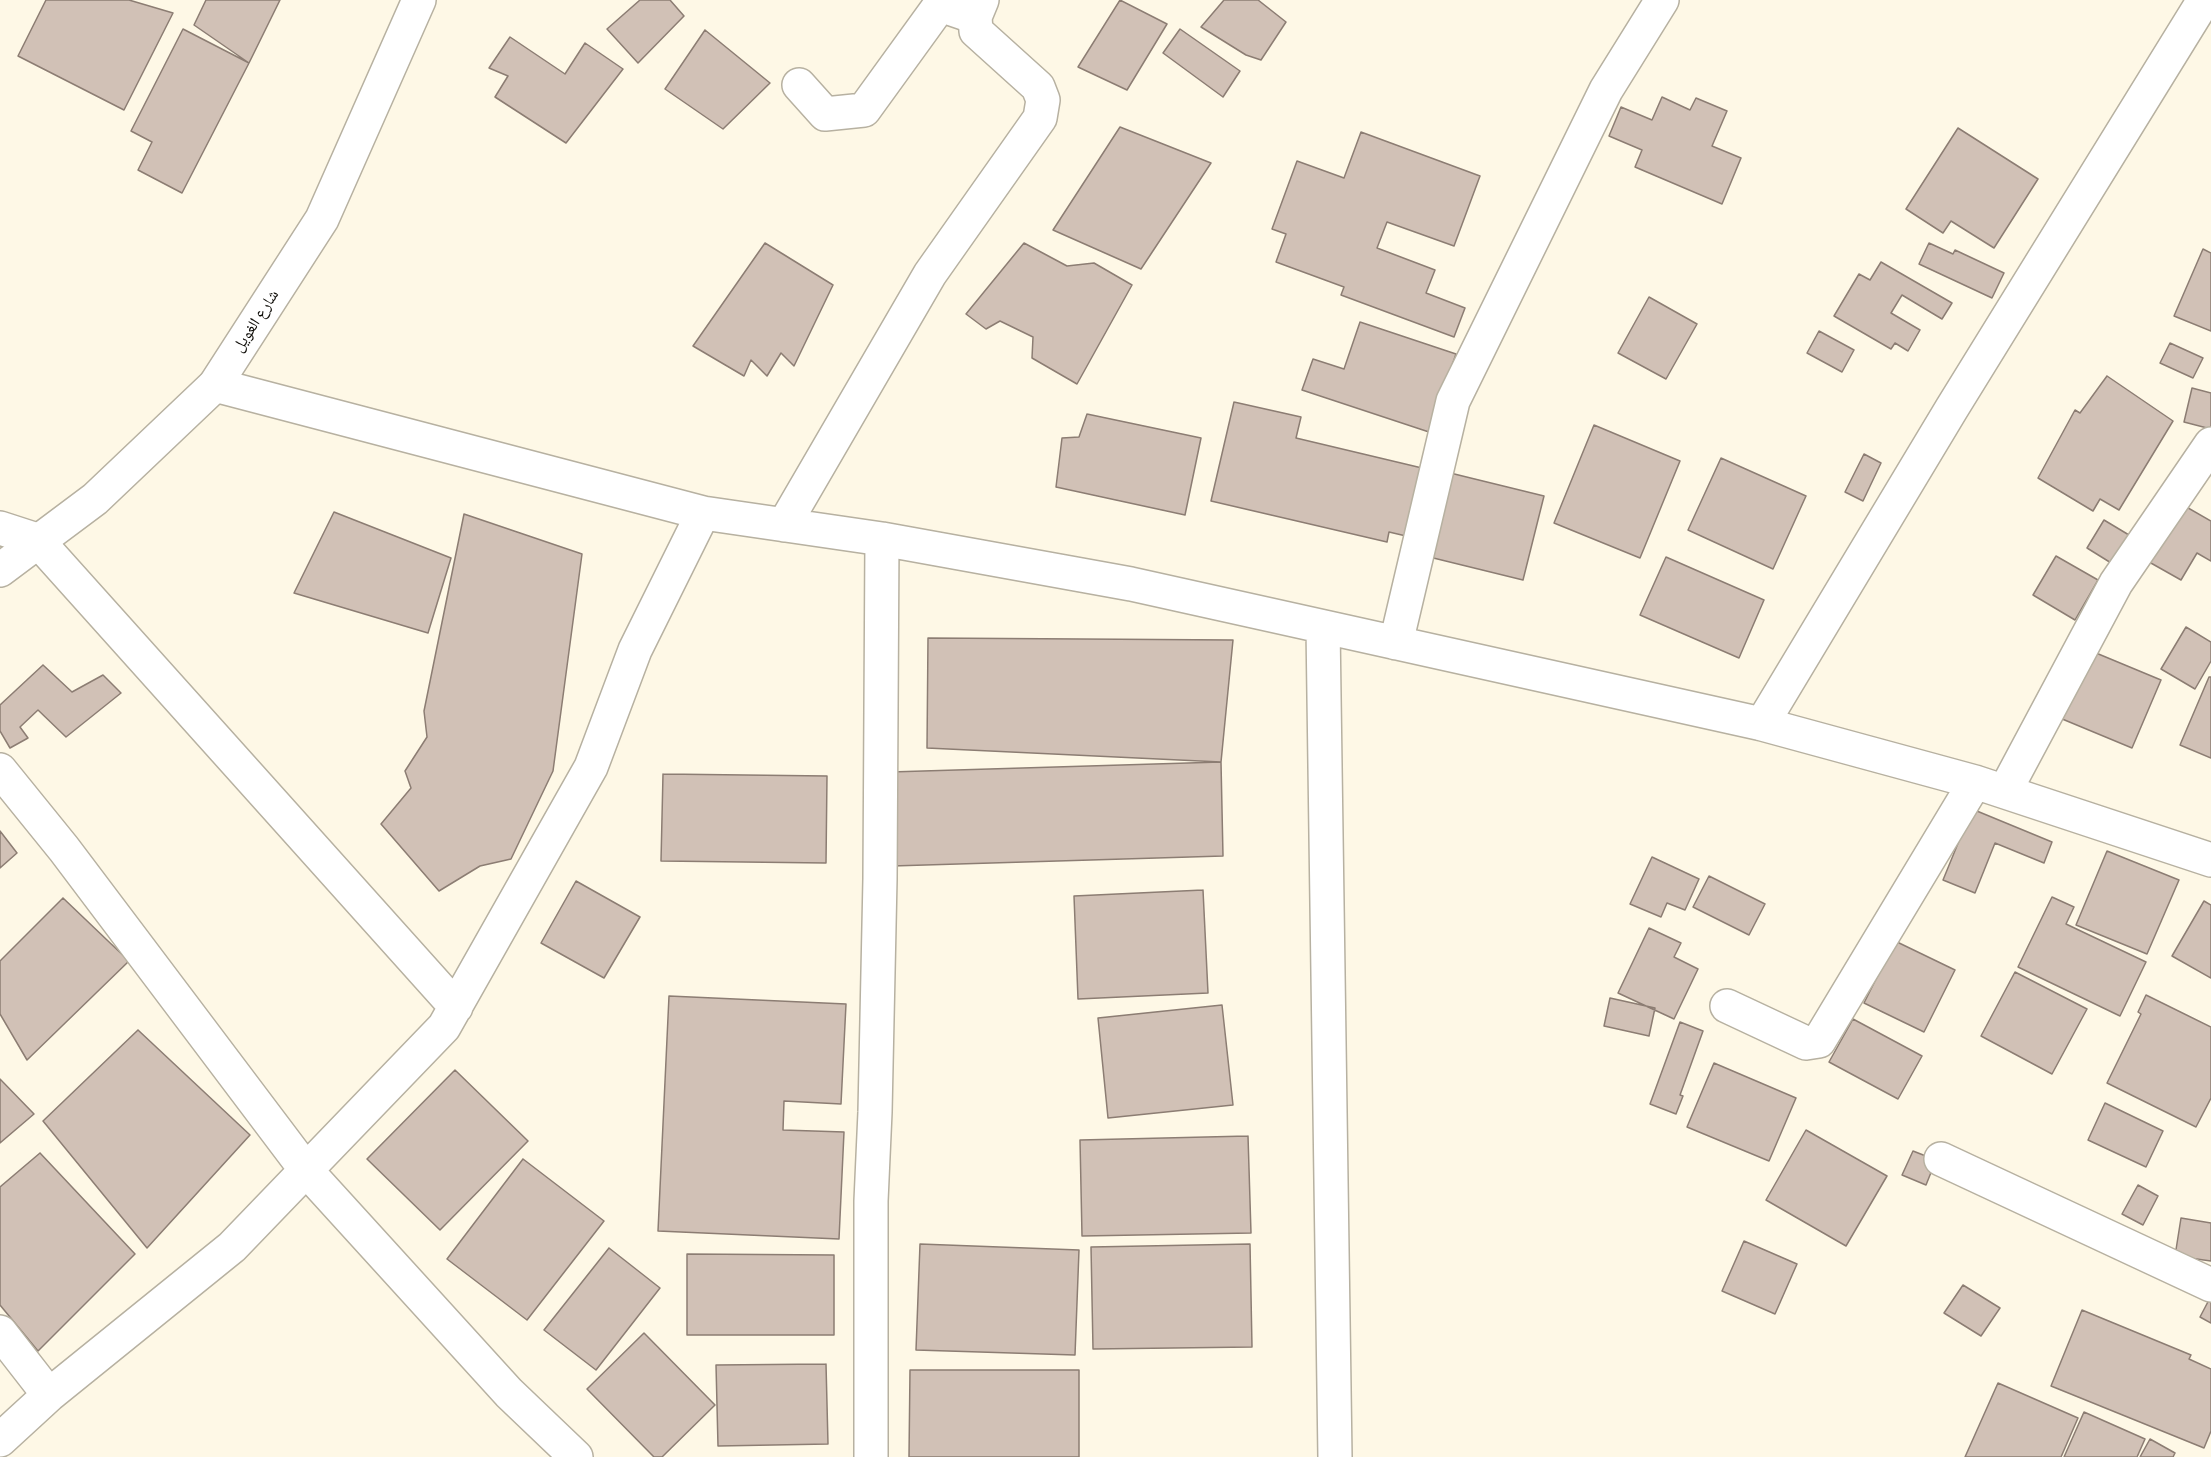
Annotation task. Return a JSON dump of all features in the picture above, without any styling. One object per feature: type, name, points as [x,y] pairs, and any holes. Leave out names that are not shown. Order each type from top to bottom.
[{"type":"street","name":"شارع الغويل","points":[[0,570],[37,540],[95,499],[215,385],[322,219],[419,0]]},
{"type":"street","points":[[1396,643],[1453,401],[1606,90],[1662,0]]},
{"type":"street","points":[[1762,724],[1952,408],[2205,0]]},
{"type":"street","points":[[784,525],[930,274],[1040,118],[1043,100],[1038,87],[976,31],[978,8],[940,5],[864,110],[825,114],[799,86]]},
{"type":"street","points":[[215,385],[703,513],[882,539],[1131,584],[1762,724],[1990,787],[2211,860]]},
{"type":"street","points":[[1727,1006],[1806,1043],[1819,1041],[1990,787],[2116,584],[2211,444]]},
{"type":"street","points":[[0,1440],[49,1395],[232,1247],[444,1027],[591,767],[635,650],[703,513]]},
{"type":"street","points":[[0,528],[37,540],[456,1007]]},
{"type":"street","points":[[871,1457],[871,1201],[879,926],[882,539]]},
{"type":"street","points":[[1323,627],[1335,1457]]},
{"type":"street","points":[[0,770],[64,849],[306,1170],[509,1393],[576,1457]]},
{"type":"street","points":[[1941,1159],[2211,1285]]},
{"type":"street","points":[[0,1332],[49,1395]]},
{"type":"building","points":[[46,0],[129,0],[173,13],[124,110],[18,56]]},
{"type":"building","points":[[206,0],[280,0],[249,63],[194,25]]},
{"type":"building","points":[[640,0],[670,0],[684,16],[638,63],[607,29]]},
{"type":"building","points":[[1120,0],[1167,24],[1127,90],[1078,67]]},
{"type":"building","points":[[1224,0],[1258,0],[1286,22],[1261,60],[1246,55],[1201,27]]},
{"type":"building","points":[[183,29],[249,63],[182,193],[138,170],[152,142],[131,131]]},
{"type":"building","points":[[1180,29],[1240,71],[1223,97],[1163,53]]},
{"type":"building","points":[[705,30],[770,83],[723,129],[665,89]]},
{"type":"building","points":[[510,37],[565,74],[585,43],[623,69],[566,143],[495,97],[508,76],[489,68]]},
{"type":"building","points":[[1662,97],[1690,110],[1696,98],[1727,111],[1712,146],[1741,158],[1722,204],[1635,167],[1642,150],[1609,136],[1621,107],[1652,120]]},
{"type":"building","points":[[1120,127],[1211,163],[1141,269],[1053,230]]},
{"type":"building","points":[[1958,128],[2038,179],[1994,248],[1951,221],[1943,233],[1906,209]]},
{"type":"building","points":[[1361,132],[1480,176],[1454,246],[1387,222],[1377,248],[1435,270],[1426,293],[1465,308],[1454,337],[1341,295],[1344,287],[1276,262],[1286,234],[1272,229],[1297,161],[1344,178]]},
{"type":"building","points":[[765,243],[833,285],[794,366],[781,353],[767,376],[751,360],[744,376],[693,346]]},
{"type":"building","points":[[1024,243],[1067,266],[1094,263],[1132,285],[1077,384],[1032,358],[1033,337],[1000,321],[986,329],[966,314]]},
{"type":"building","points":[[1929,243],[1953,254],[1955,250],[2004,273],[1992,298],[1919,264]]},
{"type":"building","points":[[2203,249],[2211,253],[2211,331],[2174,316]]},
{"type":"building","points":[[1881,262],[1952,303],[1942,319],[1902,295],[1891,313],[1920,330],[1908,351],[1895,343],[1891,349],[1834,316],[1859,274],[1870,280]]},
{"type":"building","points":[[1649,297],[1697,324],[1666,379],[1618,353]]},
{"type":"building","points":[[1360,322],[1456,354],[1429,432],[1302,390],[1313,359],[1344,369]]},
{"type":"building","points":[[1819,331],[1854,350],[1842,372],[1807,353]]},
{"type":"building","points":[[2170,343],[2203,358],[2193,378],[2160,363]]},
{"type":"building","points":[[2107,376],[2173,421],[2119,510],[2100,499],[2093,511],[2038,478],[2075,410],[2080,413]]},
{"type":"building","points":[[2192,388],[2211,393],[2211,429],[2184,422]]},
{"type":"building","points":[[1234,402],[1301,417],[1296,438],[1422,468],[1406,536],[1389,532],[1387,542],[1211,501]]},
{"type":"building","points":[[1087,414],[1201,438],[1185,515],[1056,487],[1062,438],[1079,437]]},
{"type":"building","points":[[1594,425],[1680,461],[1640,558],[1554,523]]},
{"type":"building","points":[[1864,454],[1881,463],[1863,501],[1845,492]]},
{"type":"building","points":[[1721,458],[1806,496],[1773,569],[1688,530]]},
{"type":"building","points":[[1434,469],[1544,496],[1523,580],[1413,553]]},
{"type":"building","points":[[2176,501],[2211,521],[2211,561],[2197,553],[2181,580],[2142,558]]},
{"type":"building","points":[[334,512],[451,558],[428,633],[294,593]]},
{"type":"building","points":[[464,514],[582,554],[553,771],[511,859],[480,866],[439,891],[381,824],[411,788],[405,771],[427,737],[424,711]]},
{"type":"building","points":[[2104,520],[2134,538],[2116,566],[2087,548]]},
{"type":"building","points":[[2056,556],[2098,580],[2075,620],[2033,595]]},
{"type":"building","points":[[1666,557],[1764,600],[1739,658],[1640,615]]},
{"type":"building","points":[[2186,627],[2211,642],[2211,661],[2195,689],[2161,669]]},
{"type":"building","points":[[928,638],[1233,640],[1221,762],[927,748]]},
{"type":"building","points":[[2084,648],[2161,680],[2132,748],[2055,716]]},
{"type":"building","points":[[43,665],[72,692],[103,675],[121,693],[66,737],[38,710],[20,727],[28,738],[10,748],[0,731],[0,705]]},
{"type":"building","points":[[2209,677],[2211,677],[2211,758],[2180,745]]},
{"type":"building","points":[[1221,762],[1223,856],[892,866],[890,772]]},
{"type":"building","points":[[663,774],[827,776],[826,863],[661,861]]},
{"type":"building","points":[[1972,809],[2052,842],[2044,863],[1995,843],[1975,893],[1943,880]]},
{"type":"building","points":[[0,831],[17,853],[0,868]]},
{"type":"building","points":[[2107,851],[2179,880],[2147,954],[2076,925]]},
{"type":"building","points":[[1652,857],[1699,879],[1685,910],[1667,903],[1661,917],[1630,904]]},
{"type":"building","points":[[1709,876],[1765,904],[1749,935],[1693,907]]},
{"type":"building","points":[[576,881],[640,917],[604,978],[541,943]]},
{"type":"building","points":[[1203,890],[1208,993],[1078,999],[1074,896]]},
{"type":"building","points":[[2052,897],[2074,907],[2066,924],[2146,962],[2120,1016],[2018,967]]},
{"type":"building","points":[[63,898],[129,961],[27,1060],[0,1014],[0,961]]},
{"type":"building","points":[[2204,901],[2211,905],[2211,978],[2172,956]]},
{"type":"building","points":[[1649,928],[1681,943],[1674,957],[1698,969],[1674,1019],[1618,993]]},
{"type":"building","points":[[1895,941],[1955,970],[1924,1032],[1864,1003]]},
{"type":"building","points":[[2015,972],[2087,1009],[2052,1074],[1981,1036]]},
{"type":"building","points":[[2146,995],[2211,1027],[2211,1098],[2196,1127],[2107,1083],[2141,1014],[2138,1012]]},
{"type":"building","points":[[669,996],[846,1004],[841,1104],[784,1101],[783,1130],[844,1132],[839,1239],[658,1231]]},
{"type":"building","points":[[1610,998],[1655,1008],[1649,1036],[1604,1026]]},
{"type":"building","points":[[1222,1005],[1233,1105],[1108,1118],[1098,1018]]},
{"type":"building","points":[[1853,1019],[1922,1056],[1898,1099],[1829,1062]]},
{"type":"building","points":[[1680,1022],[1703,1031],[1680,1095],[1683,1096],[1676,1114],[1650,1104]]},
{"type":"building","points":[[138,1030],[250,1135],[147,1248],[43,1121]]},
{"type":"building","points":[[1714,1063],[1796,1098],[1769,1161],[1687,1127]]},
{"type":"building","points":[[455,1070],[528,1141],[440,1230],[367,1159]]},
{"type":"building","points":[[0,1079],[34,1114],[0,1143]]},
{"type":"building","points":[[2105,1103],[2163,1131],[2146,1167],[2088,1140]]},
{"type":"building","points":[[1806,1130],[1887,1176],[1846,1246],[1766,1200]]},
{"type":"building","points":[[1248,1136],[1251,1233],[1082,1236],[1080,1140]]},
{"type":"building","points":[[1913,1151],[1936,1160],[1926,1185],[1902,1175]]},
{"type":"building","points":[[40,1153],[135,1254],[38,1351],[0,1305],[0,1187]]},
{"type":"building","points":[[523,1159],[604,1221],[527,1320],[447,1259]]},
{"type":"building","points":[[2138,1185],[2158,1196],[2143,1225],[2122,1214]]},
{"type":"building","points":[[2181,1218],[2211,1223],[2211,1261],[2175,1256]]},
{"type":"building","points":[[1744,1241],[1797,1264],[1775,1314],[1722,1291]]},
{"type":"building","points":[[920,1244],[1079,1250],[1075,1355],[916,1350]]},
{"type":"building","points":[[1250,1244],[1252,1347],[1093,1349],[1091,1247]]},
{"type":"building","points":[[609,1248],[660,1288],[596,1370],[544,1330]]},
{"type":"building","points":[[687,1254],[834,1255],[834,1335],[687,1335]]},
{"type":"building","points":[[1963,1285],[2000,1308],[1981,1336],[1944,1313]]},
{"type":"building","points":[[2211,1296],[2211,1323],[2200,1317]]},
{"type":"building","points":[[2082,1310],[2191,1355],[2189,1359],[2211,1369],[2211,1431],[2204,1448],[2051,1386]]},
{"type":"building","points":[[644,1333],[715,1405],[662,1457],[654,1457],[587,1389]]},
{"type":"building","points":[[826,1364],[828,1444],[718,1446],[716,1365]]},
{"type":"building","points":[[910,1370],[1079,1370],[1079,1457],[909,1457]]},
{"type":"building","points":[[1998,1383],[2078,1418],[2061,1457],[1965,1457]]},
{"type":"building","points":[[2084,1412],[2145,1439],[2137,1457],[2064,1457]]},
{"type":"building","points":[[2150,1439],[2175,1453],[2173,1457],[2140,1457]]}]
